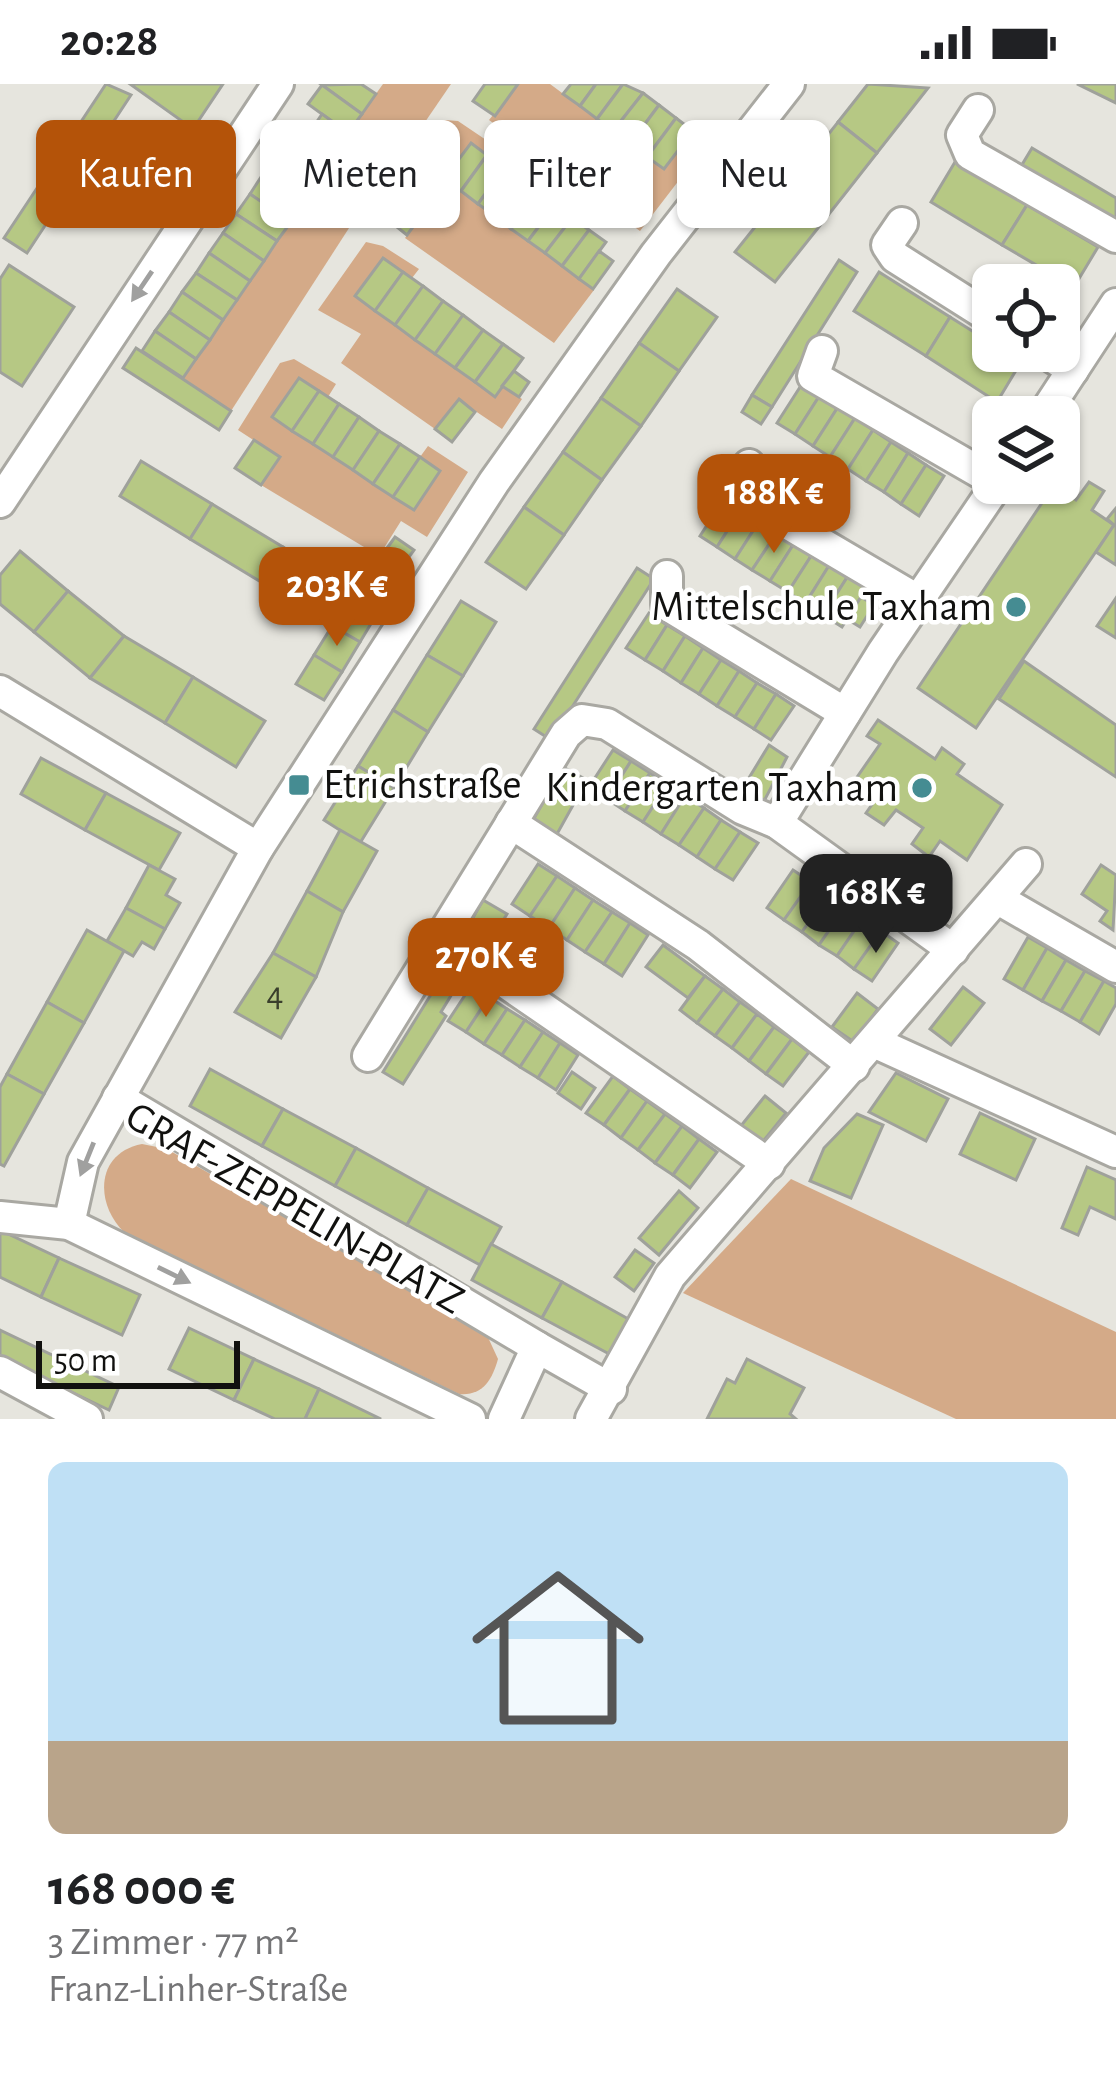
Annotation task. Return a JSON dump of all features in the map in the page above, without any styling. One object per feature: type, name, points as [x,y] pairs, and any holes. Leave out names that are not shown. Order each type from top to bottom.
[{"type":"street","points":[[0,502],[278,84]]},
{"type":"street","points":[[118,1098],[258,848],[494,482],[656,254],[789,84]]},
{"type":"street","points":[[978,110],[962,135],[970,154],[1116,237]]},
{"type":"street","points":[[902,223],[887,245],[895,257],[972,306]]},
{"type":"street","points":[[1080,359],[1116,304]]},
{"type":"street","points":[[822,352],[813,376],[972,468]]},
{"type":"street","points":[[749,465],[746,499],[919,601]]},
{"type":"street","points":[[776,823],[980,504]]},
{"type":"street","points":[[668,576],[667,605],[845,713]]},
{"type":"street","points":[[0,691],[258,848]]},
{"type":"street","points":[[368,1056],[573,724],[607,724],[743,809],[776,823],[953,950]]},
{"type":"street","points":[[511,823],[864,1054],[1116,1152]]},
{"type":"street","points":[[592,1419],[670,1276],[1000,900],[1026,864]]},
{"type":"street","points":[[1000,900],[1116,967]]},
{"type":"street","points":[[441,938],[769,1164]]},
{"type":"street","name":"GRAF-ZEPPELIN-PLATZ","points":[[69,1225],[83,1162],[118,1098],[611,1389]]},
{"type":"street","points":[[0,1217],[69,1225],[470,1419]]},
{"type":"street","points":[[504,1419],[537,1347]]},
{"type":"street","points":[[3,1380],[87,1419]]},
{"type":"shaded area","points":[[383,84],[451,84],[426,120],[357,120]]},
{"type":"shaded area","points":[[518,84],[550,84],[598,120],[489,120]]},
{"type":"shaded area","points":[[460,122],[484,139],[484,153],[470,144],[460,157]]},
{"type":"shaded area","points":[[677,150],[677,183],[653,214],[653,161],[663,168]]},
{"type":"shaded area","points":[[460,191],[484,209],[484,228],[510,228],[594,290],[554,343],[405,238],[412,228],[460,228]]},
{"type":"shaded area","points":[[287,228],[349,228],[231,411],[183,378]]},
{"type":"shaded area","points":[[366,242],[383,246],[419,269],[412,278],[356,297],[494,396],[502,386],[522,399],[502,429],[459,400],[435,429],[341,363],[361,334],[318,310]]},
{"type":"shaded area","points":[[294,359],[336,384],[328,397],[298,378],[273,418],[393,497],[414,509],[420,457],[428,446],[468,472],[427,537],[401,521],[379,556],[261,485],[279,457],[238,430],[280,363]]},
{"type":"shaded area","points":[[142,1144],[167,1149],[486,1333],[498,1359],[489,1380],[474,1392],[459,1394],[124,1232],[108,1208],[104,1181],[115,1158]]},
{"type":"shaded area","points":[[791,1179],[1116,1332],[1116,1419],[956,1419],[683,1293]]},
{"type":"building","points":[[106,84],[131,95],[115,120],[82,120]]},
{"type":"building","points":[[130,84],[223,84],[199,120],[180,120]]},
{"type":"building","points":[[361,84],[376,94],[362,114],[322,85]]},
{"type":"building","points":[[485,84],[518,84],[495,116],[473,101]]},
{"type":"building","points":[[571,84],[596,84],[580,106],[563,94]]},
{"type":"building","points":[[596,84],[623,84],[597,119],[580,106]]},
{"type":"building","points":[[623,84],[643,93],[622,120],[597,119]]},
{"type":"building","points":[[868,84],[928,88],[877,153],[838,122]]},
{"type":"building","points":[[1077,84],[1116,84],[1116,103]]},
{"type":"building","points":[[322,85],[362,114],[358,120],[330,120],[308,104]]},
{"type":"building","points":[[643,93],[659,105],[648,120],[622,120]]},
{"type":"building","points":[[659,105],[676,118],[653,149],[653,120],[648,120]]},
{"type":"building","points":[[679,120],[677,152],[664,169],[653,161],[653,149]]},
{"type":"building","points":[[838,122],[877,153],[830,213],[830,132]]},
{"type":"building","points":[[471,143],[484,153],[461,191],[460,190],[460,158]]},
{"type":"building","points":[[1032,148],[1116,198],[1116,224],[1020,168]]},
{"type":"building","points":[[484,159],[484,196],[478,204],[461,191]]},
{"type":"building","points":[[955,162],[1027,205],[1002,245],[931,202]]},
{"type":"building","points":[[260,179],[260,201],[250,194]]},
{"type":"building","points":[[36,190],[36,228],[43,228],[27,253],[4,238]]},
{"type":"building","points":[[250,194],[260,201],[260,228],[287,228],[277,241],[236,214]]},
{"type":"building","points":[[1027,205],[1098,247],[1080,277],[1080,264],[1035,264],[1002,245]]},
{"type":"building","points":[[236,214],[277,241],[264,261],[223,233],[236,228]]},
{"type":"building","points":[[512,228],[538,228],[528,241]]},
{"type":"building","points":[[538,228],[564,228],[545,253],[528,241]]},
{"type":"building","points":[[564,228],[589,230],[562,266],[545,253]]},
{"type":"building","points":[[754,228],[818,228],[775,282],[735,252]]},
{"type":"building","points":[[589,230],[606,242],[579,279],[562,266]]},
{"type":"building","points":[[223,233],[264,261],[250,281],[209,253]]},
{"type":"building","points":[[599,251],[613,261],[593,289],[579,279]]},
{"type":"building","points":[[209,253],[250,281],[237,300],[196,273]]},
{"type":"building","points":[[383,258],[403,272],[375,311],[355,296]]},
{"type":"building","points":[[839,260],[857,272],[772,407],[752,395]]},
{"type":"building","points":[[9,265],[74,307],[22,386],[0,372],[0,279]]},
{"type":"building","points":[[403,272],[423,286],[395,325],[375,311]]},
{"type":"building","points":[[879,272],[950,317],[926,356],[854,311]]},
{"type":"building","points":[[196,273],[237,300],[223,320],[182,292]]},
{"type":"building","points":[[423,286],[443,301],[415,340],[395,325]]},
{"type":"building","points":[[677,289],[717,317],[679,371],[639,343]]},
{"type":"building","points":[[182,292],[223,320],[210,340],[169,312]]},
{"type":"building","points":[[443,301],[463,315],[435,354],[415,340]]},
{"type":"building","points":[[169,312],[210,340],[196,359],[155,331]]},
{"type":"building","points":[[463,315],[483,330],[455,368],[435,354]]},
{"type":"building","points":[[950,317],[972,331],[972,372],[1015,372],[1001,396],[988,396],[926,356]]},
{"type":"building","points":[[483,330],[503,344],[475,382],[455,368]]},
{"type":"building","points":[[155,331],[196,359],[183,378],[142,351]]},
{"type":"building","points":[[639,343],[679,371],[641,426],[601,398]]},
{"type":"building","points":[[503,344],[523,358],[495,397],[475,382]]},
{"type":"building","points":[[136,348],[231,411],[219,430],[123,368]]},
{"type":"building","points":[[514,371],[529,382],[519,397],[502,386]]},
{"type":"building","points":[[299,378],[319,391],[292,431],[272,417]]},
{"type":"building","points":[[802,384],[820,395],[795,434],[777,423]]},
{"type":"building","points":[[319,391],[339,404],[313,444],[292,431]]},
{"type":"building","points":[[752,395],[772,407],[761,424],[742,412]]},
{"type":"building","points":[[820,395],[838,407],[813,446],[795,434]]},
{"type":"building","points":[[601,398],[641,426],[602,480],[563,452]]},
{"type":"building","points":[[459,399],[475,412],[452,442],[435,429]]},
{"type":"building","points":[[339,404],[359,417],[333,457],[313,444]]},
{"type":"building","points":[[838,407],[855,418],[830,457],[813,446]]},
{"type":"building","points":[[359,417],[379,431],[353,470],[333,457]]},
{"type":"building","points":[[855,418],[873,430],[848,469],[830,457]]},
{"type":"building","points":[[873,430],[891,442],[866,481],[848,469]]},
{"type":"building","points":[[379,431],[400,444],[373,484],[353,470]]},
{"type":"building","points":[[254,440],[280,457],[261,485],[235,468]]},
{"type":"building","points":[[891,442],[908,453],[884,492],[866,481]]},
{"type":"building","points":[[400,444],[420,457],[393,497],[373,484]]},
{"type":"building","points":[[563,452],[602,480],[564,535],[524,507]]},
{"type":"building","points":[[908,453],[926,465],[901,504],[884,492]]},
{"type":"building","points":[[420,457],[440,471],[414,510],[393,497]]},
{"type":"building","points":[[141,461],[212,504],[190,539],[120,496]]},
{"type":"building","points":[[926,465],[944,476],[919,516],[901,504]]},
{"type":"building","name":"Mittelschule Taxham","points":[[1089,482],[1104,491],[1092,510],[1114,525],[976,728],[918,688],[1041,504],[1080,504],[1080,494]]},
{"type":"building","points":[[725,497],[742,508],[717,547],[700,536]]},
{"type":"building","points":[[212,504],[283,547],[261,582],[190,539]]},
{"type":"building","points":[[524,507],[564,535],[526,589],[486,562]]},
{"type":"building","points":[[742,508],[760,520],[735,559],[717,547]]},
{"type":"building","points":[[1116,508],[1116,565],[1096,552],[1114,525],[1107,519]]},
{"type":"building","points":[[760,520],[778,531],[752,570],[735,559]]},
{"type":"building","points":[[778,531],[795,542],[770,581],[752,570]]},
{"type":"building","points":[[395,537],[414,550],[401,568],[382,555]]},
{"type":"building","points":[[795,542],[813,553],[788,592],[770,581]]},
{"type":"building","points":[[283,547],[354,590],[332,626],[261,582]]},
{"type":"building","points":[[20,551],[68,591],[34,632],[0,604],[0,575]]},
{"type":"building","points":[[813,553],[830,564],[805,604],[788,592]]},
{"type":"building","points":[[830,564],[848,576],[823,615],[805,604]]},
{"type":"building","points":[[637,568],[654,579],[551,740],[534,729]]},
{"type":"building","points":[[848,576],[867,588],[842,627],[823,615]]},
{"type":"building","points":[[354,590],[381,607],[360,642],[332,626]]},
{"type":"building","points":[[68,591],[124,636],[90,678],[34,632]]},
{"type":"building","points":[[861,597],[874,605],[860,627],[847,619]]},
{"type":"building","points":[[1116,598],[1116,638],[1097,626]]},
{"type":"building","points":[[461,601],[496,622],[463,676],[427,655]]},
{"type":"building","points":[[649,613],[667,625],[645,660],[626,648]]},
{"type":"building","points":[[667,625],[685,636],[663,671],[645,660]]},
{"type":"building","points":[[332,626],[360,642],[342,672],[314,655]]},
{"type":"building","points":[[124,636],[193,677],[165,723],[90,678]]},
{"type":"building","points":[[685,636],[703,648],[681,683],[663,671]]},
{"type":"building","points":[[703,648],[721,660],[699,694],[681,683]]},
{"type":"building","points":[[314,655],[342,672],[324,700],[296,684]]},
{"type":"building","points":[[427,655],[463,676],[428,732],[393,710]]},
{"type":"building","points":[[721,660],[739,671],[717,706],[699,694]]},
{"type":"building","points":[[1024,661],[1116,725],[1116,777],[999,699]]},
{"type":"building","points":[[739,671],[757,683],[735,717],[717,706]]},
{"type":"building","points":[[193,677],[265,721],[236,767],[165,723]]},
{"type":"building","points":[[757,683],[776,694],[754,729],[735,717]]},
{"type":"building","points":[[776,694],[794,706],[771,740],[754,729]]},
{"type":"building","points":[[393,710],[428,732],[394,788],[358,766]]},
{"type":"building","name":"Kindergarten Taxham","points":[[878,720],[935,759],[942,748],[964,764],[957,774],[1002,805],[967,860],[940,841],[929,857],[912,844],[923,828],[896,810],[884,825],[866,813],[878,796],[855,780],[880,744],[867,736]]},
{"type":"building","points":[[769,745],[787,757],[763,803],[741,791]]},
{"type":"building","points":[[613,750],[631,761],[607,799],[589,787]]},
{"type":"building","points":[[41,758],[106,793],[85,830],[21,794]]},
{"type":"building","points":[[631,761],[650,773],[625,811],[607,799]]},
{"type":"building","points":[[358,766],[394,788],[360,843],[324,820]]},
{"type":"building","points":[[563,767],[587,780],[557,834],[533,820]]},
{"type":"building","points":[[650,773],[667,785],[643,822],[625,811]]},
{"type":"building","points":[[667,785],[685,796],[661,834],[643,822]]},
{"type":"building","points":[[106,793],[180,833],[159,870],[85,830]]},
{"type":"building","points":[[685,796],[704,808],[679,845],[661,834]]},
{"type":"building","points":[[704,808],[721,820],[697,857],[679,845]]},
{"type":"building","points":[[721,820],[740,832],[715,869],[697,857]]},
{"type":"building","points":[[340,830],[377,851],[343,912],[307,891]]},
{"type":"building","points":[[740,832],[758,843],[733,880],[715,869]]},
{"type":"building","points":[[538,864],[557,876],[530,916],[512,904]]},
{"type":"building","points":[[149,865],[175,879],[166,895],[180,903],[165,929],[126,908]]},
{"type":"building","points":[[1101,865],[1116,875],[1113,930],[1100,921],[1107,911],[1082,894]]},
{"type":"building","points":[[793,870],[811,882],[784,920],[767,908]]},
{"type":"building","points":[[557,876],[575,888],[549,928],[530,916]]},
{"type":"building","points":[[811,882],[829,894],[802,932],[784,920]]},
{"type":"building","points":[[575,888],[593,900],[567,940],[549,928]]},
{"type":"building","points":[[307,891],[343,912],[316,977],[273,953]]},
{"type":"building","points":[[829,894],[846,906],[819,945],[802,932]]},
{"type":"building","points":[[483,900],[507,914],[485,950],[462,937]]},
{"type":"building","points":[[593,900],[612,912],[585,952],[567,940]]},
{"type":"building","points":[[846,906],[863,918],[837,956],[819,945]]},
{"type":"building","points":[[126,908],[165,929],[154,949],[142,942],[133,956],[107,941]]},
{"type":"building","points":[[612,912],[630,923],[604,964],[585,952]]},
{"type":"building","points":[[863,918],[881,931],[854,969],[837,956]]},
{"type":"building","points":[[630,923],[648,935],[622,976],[604,964]]},
{"type":"building","points":[[87,930],[124,951],[84,1023],[47,1002]]},
{"type":"building","points":[[881,931],[898,943],[872,981],[854,969]]},
{"type":"building","points":[[1028,937],[1047,948],[1023,990],[1004,979]]},
{"type":"building","points":[[663,945],[705,976],[688,998],[646,967]]},
{"type":"building","points":[[1047,948],[1066,960],[1042,1001],[1023,990]]},
{"type":"building","points":[[273,953],[316,977],[281,1038],[235,1012]]},
{"type":"building","points":[[1066,960],[1085,971],[1061,1011],[1042,1001]]},
{"type":"building","points":[[1085,971],[1104,981],[1080,1022],[1061,1011]]},
{"type":"building","points":[[705,976],[723,989],[697,1023],[680,1010]]},
{"type":"building","points":[[440,980],[455,989],[441,1012],[446,1016],[403,1084],[383,1072]]},
{"type":"building","points":[[1104,981],[1116,988],[1116,1004],[1099,1034],[1080,1022]]},
{"type":"building","points":[[471,986],[489,997],[466,1032],[448,1021]]},
{"type":"building","points":[[963,987],[984,1003],[951,1045],[930,1029]]},
{"type":"building","points":[[723,989],[740,1002],[715,1036],[697,1023]]},
{"type":"building","points":[[857,993],[878,1009],[854,1042],[832,1027]]},
{"type":"building","points":[[489,997],[507,1009],[484,1044],[466,1032]]},
{"type":"building","points":[[47,1002],[84,1023],[44,1094],[7,1074]]},
{"type":"building","points":[[740,1002],[757,1014],[732,1048],[715,1036]]},
{"type":"building","points":[[507,1009],[525,1020],[502,1055],[484,1044]]},
{"type":"building","points":[[757,1014],[774,1027],[749,1061],[732,1048]]},
{"type":"building","points":[[525,1020],[543,1032],[520,1067],[502,1055]]},
{"type":"building","points":[[774,1027],[792,1039],[766,1074],[749,1061]]},
{"type":"building","points":[[543,1032],[560,1043],[538,1078],[520,1067]]},
{"type":"building","points":[[792,1039],[809,1052],[783,1086],[766,1074]]},
{"type":"building","points":[[560,1043],[578,1055],[556,1090],[538,1078]]},
{"type":"building","points":[[210,1069],[283,1109],[262,1146],[190,1106]]},
{"type":"building","points":[[572,1072],[595,1088],[581,1109],[558,1093]]},
{"type":"building","points":[[896,1073],[948,1099],[926,1141],[869,1112]]},
{"type":"building","points":[[7,1074],[44,1094],[4,1166],[0,1164],[0,1087]]},
{"type":"building","points":[[613,1076],[630,1089],[604,1125],[586,1113]]},
{"type":"building","points":[[630,1089],[647,1101],[621,1138],[604,1125]]},
{"type":"building","points":[[765,1096],[786,1113],[761,1144],[740,1127]]},
{"type":"building","points":[[647,1101],[665,1114],[638,1150],[621,1138]]},
{"type":"building","points":[[283,1109],[356,1148],[335,1186],[262,1146]]},
{"type":"building","points":[[980,1113],[1035,1139],[1016,1180],[960,1154]]},
{"type":"building","points":[[665,1114],[682,1126],[655,1163],[638,1150]]},
{"type":"building","points":[[857,1114],[883,1125],[851,1198],[810,1181],[824,1148]]},
{"type":"building","points":[[682,1126],[699,1139],[673,1175],[655,1163]]},
{"type":"building","points":[[699,1139],[717,1152],[690,1188],[673,1175]]},
{"type":"building","points":[[356,1148],[428,1188],[407,1225],[335,1186]]},
{"type":"building","points":[[1087,1167],[1116,1180],[1116,1219],[1090,1207],[1078,1235],[1062,1228]]},
{"type":"building","points":[[428,1188],[501,1227],[480,1265],[407,1225]]},
{"type":"building","points":[[679,1191],[698,1208],[659,1255],[639,1238]]},
{"type":"building","points":[[0,1230],[59,1258],[41,1297],[0,1277]]},
{"type":"building","points":[[491,1244],[562,1282],[542,1318],[472,1280]]},
{"type":"building","points":[[635,1250],[654,1263],[634,1291],[615,1277]]},
{"type":"building","points":[[59,1258],[140,1295],[122,1335],[41,1297]]},
{"type":"building","points":[[562,1282],[632,1321],[613,1356],[542,1318]]},
{"type":"building","points":[[189,1328],[254,1359],[234,1400],[169,1369]]},
{"type":"building","points":[[0,1330],[119,1387],[109,1410],[0,1358]]},
{"type":"building","points":[[254,1359],[319,1389],[305,1419],[275,1419],[234,1400]]},
{"type":"building","points":[[747,1359],[804,1388],[790,1414],[796,1419],[707,1419],[727,1379],[735,1383]]},
{"type":"building","points":[[319,1389],[381,1419],[305,1419]]},
{"type":"place","name":"Mittelschule Taxham","points":[[1016,607]]},
{"type":"place","name":"Etrichstraße","points":[[299,785]]},
{"type":"place","name":"Kindergarten Taxham","points":[[922,788]]}]
